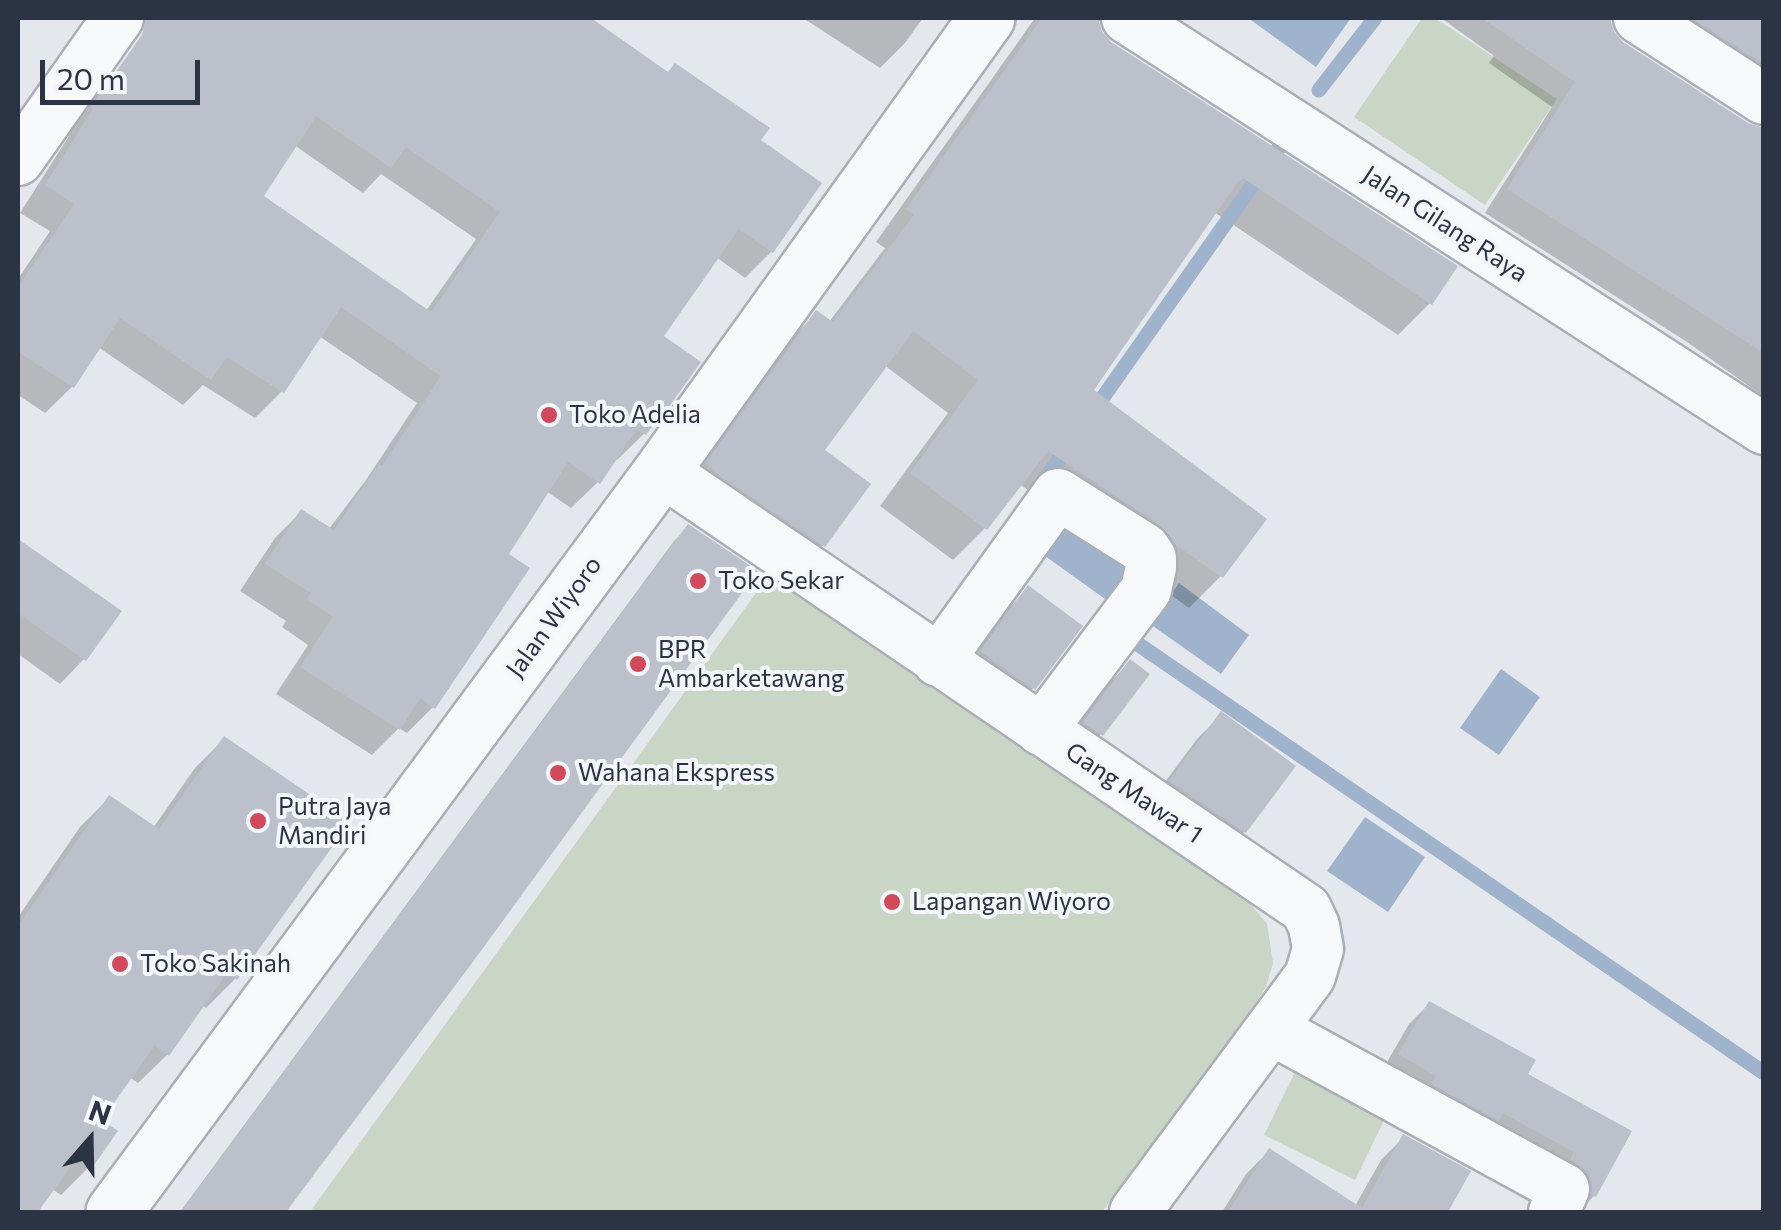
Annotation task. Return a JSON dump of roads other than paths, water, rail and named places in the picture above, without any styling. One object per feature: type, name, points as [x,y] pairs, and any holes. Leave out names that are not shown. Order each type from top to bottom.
[{"type":"street","points":[[18,160],[118,18]]},
{"type":"street","name":"Jalan Wiyoro","points":[[114,1212],[662,471],[987,18]]},
{"type":"street","name":"Jalan Gilang Raya","points":[[1128,18],[1764,429]]},
{"type":"street","points":[[1638,18],[1764,99]]},
{"type":"street","name":"Gang Mawar 1","points":[[662,471],[1306,910],[1318,949],[1310,976],[1134,1212]]},
{"type":"street","points":[[938,660],[1058,494],[1145,549],[1151,558],[1146,590],[1041,730]]},
{"type":"street","points":[[1271,1029],[1559,1201]]},
{"type":"water","points":[[1248,18],[1351,18],[1316,67]]},
{"type":"water","points":[[1071,513],[1141,565],[1112,604],[1041,553]]},
{"type":"water","points":[[1179,583],[1249,635],[1221,674],[1150,624]]},
{"type":"water","points":[[1501,669],[1540,697],[1499,755],[1460,728]]},
{"type":"water","points":[[1365,817],[1425,857],[1388,912],[1327,871]]},
{"type":"waterway","points":[[1319,90],[1375,18]]},
{"type":"waterway","points":[[1094,410],[1285,139]]},
{"type":"waterway","points":[[1039,488],[1069,445]]},
{"type":"waterway","points":[[1129,638],[1764,1073]]},
{"type":"place","name":"Toko Adelia","points":[[549,415]]},
{"type":"place","name":"Toko Sekar","points":[[698,581]]},
{"type":"place","name":"BPR Ambarketawang","points":[[638,664]]},
{"type":"place","name":"Wahana Ekspress","points":[[558,773]]},
{"type":"place","name":"Putra Jaya Mandiri","points":[[258,821]]},
{"type":"place","name":"Lapangan Wiyoro","points":[[892,902]]},
{"type":"place","name":"Toko Sakinah","points":[[120,964]]}]
